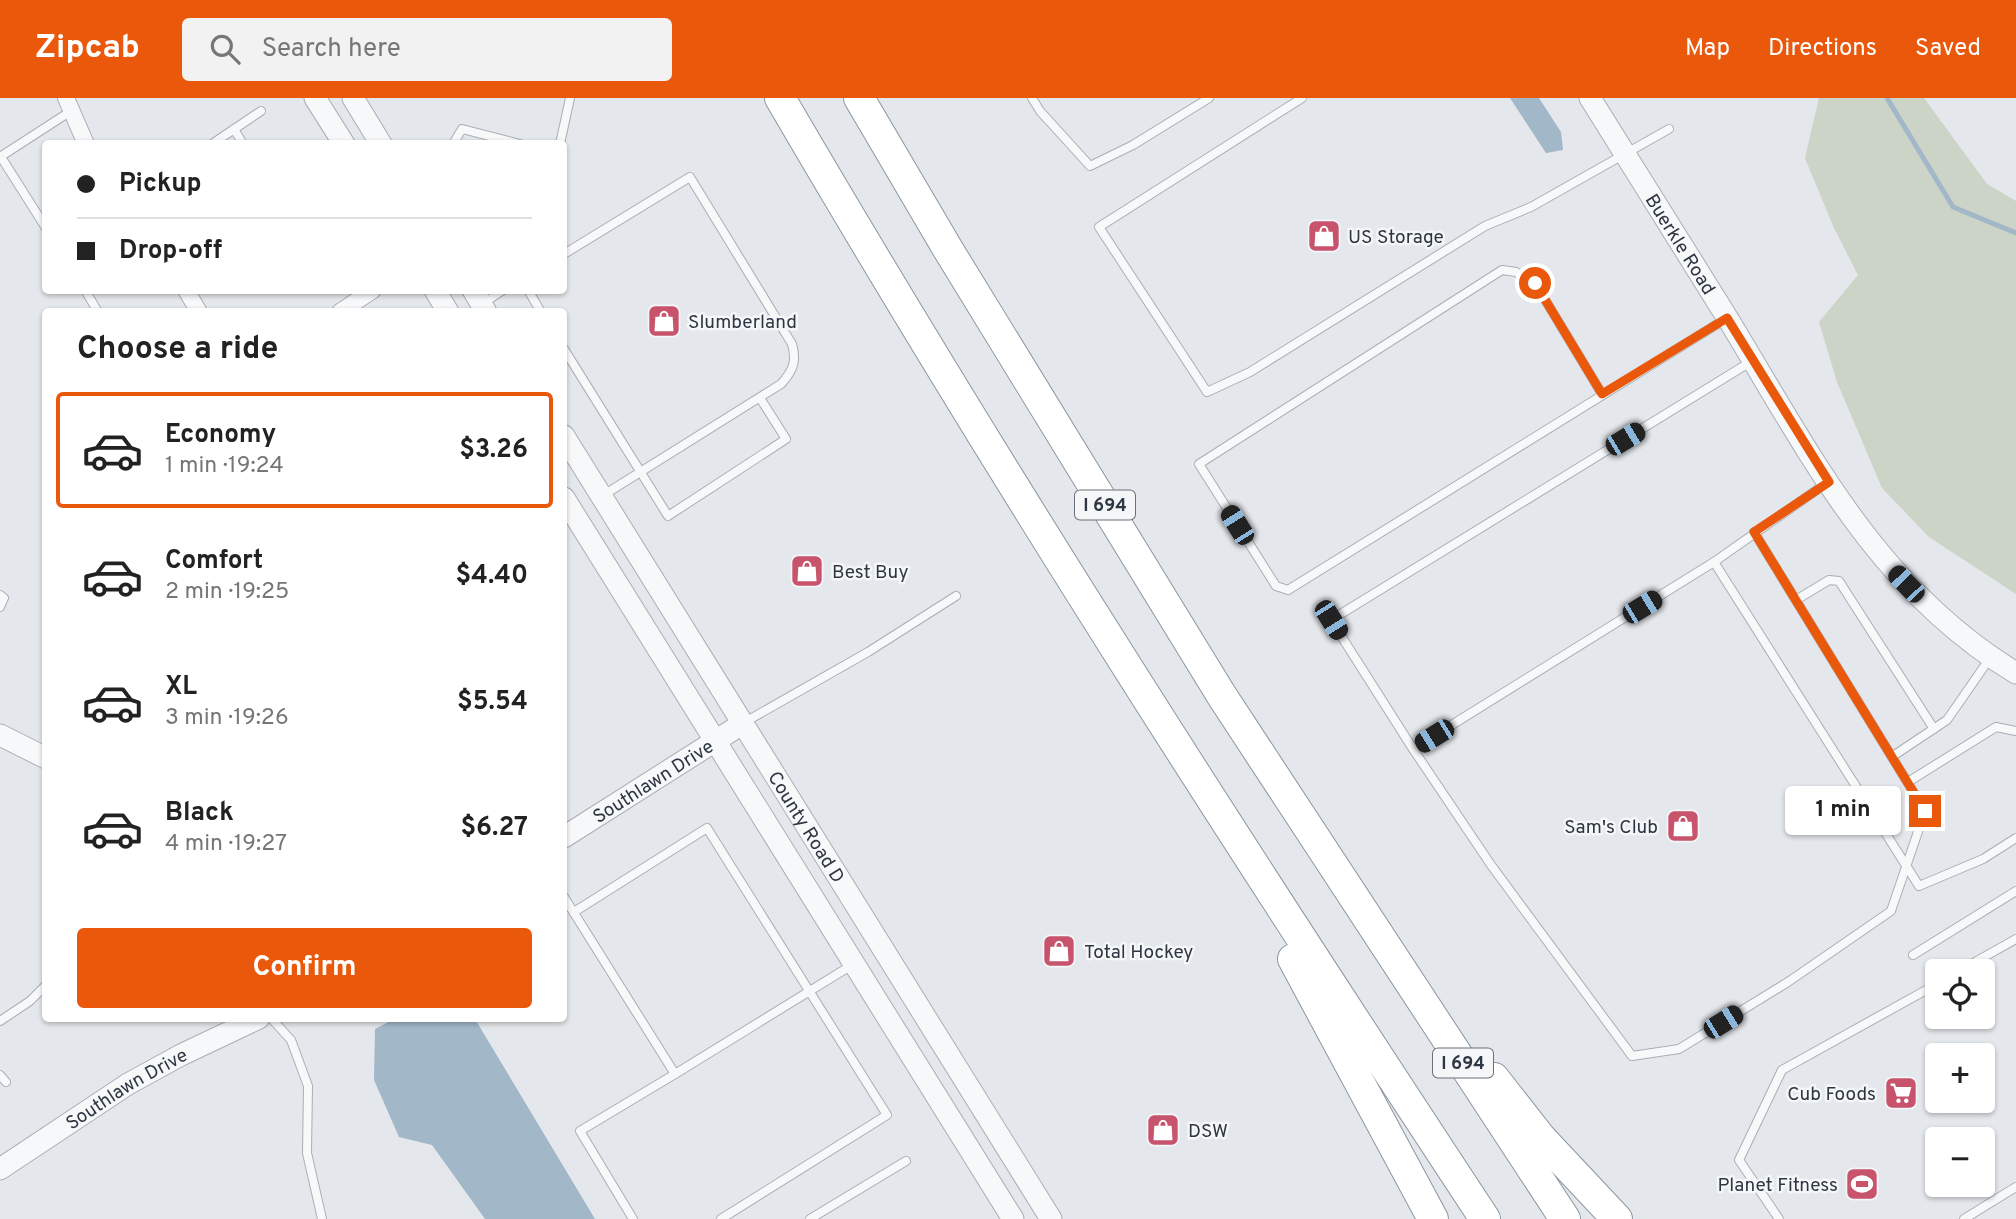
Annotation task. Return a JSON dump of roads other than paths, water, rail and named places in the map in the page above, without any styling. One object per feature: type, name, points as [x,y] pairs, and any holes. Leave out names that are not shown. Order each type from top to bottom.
[{"type":"highway","points":[[780,98],[895,294],[1202,789],[1485,1219]]},
{"type":"highway","name":"I 694","points":[[859,98],[949,251],[1222,696],[1565,1219]]},
{"type":"highway","points":[[1202,789],[1433,1219]]},
{"type":"highway","points":[[1360,907],[1541,1138],[1617,1219]]},
{"type":"street","points":[[315,98],[341,140]]},
{"type":"street","points":[[353,98],[379,140]]},
{"type":"street","name":"Buerkle Road","points":[[1590,98],[1859,531],[1922,601],[1991,657],[2016,673]]},
{"type":"street","points":[[69,105],[84,140]]},
{"type":"street","points":[[346,308],[367,294]]},
{"type":"street","name":"County Road D","points":[[567,441],[1051,1219]]},
{"type":"street","name":"County Road D","points":[[567,511],[1013,1219]]},
{"type":"street","name":"Southlawn Drive","points":[[567,835],[742,723]]},
{"type":"street","points":[[0,735],[42,756]]},
{"type":"street","name":"Southlawn Drive","points":[[0,1169],[128,1084],[251,1022]]},
{"type":"lane","points":[[561,140],[570,98]]},
{"type":"lane","points":[[1032,98],[1040,111],[1090,166],[1133,145],[1209,98]]},
{"type":"lane","points":[[1302,98],[1099,227],[1208,392],[1250,372],[1485,226],[1531,207],[1669,129]]},
{"type":"lane","points":[[42,222],[0,157],[69,105]]},
{"type":"lane","points":[[218,140],[261,111]]},
{"type":"lane","points":[[455,140],[462,129],[505,140]]},
{"type":"lane","points":[[234,130],[240,140]]},
{"type":"lane","points":[[567,252],[690,177],[792,344],[795,355],[790,374],[781,384],[601,497]]},
{"type":"lane","points":[[1602,394],[1535,283],[1516,272],[1502,270],[1199,464],[1276,586],[1289,590],[1727,318]]},
{"type":"lane","points":[[567,354],[668,516],[786,439],[760,398]]},
{"type":"lane","points":[[1753,361],[1331,620],[1491,865],[1632,1056],[1679,1049],[1891,911],[1925,811],[1754,532]]},
{"type":"lane","points":[[1413,749],[1714,562],[1829,482]]},
{"type":"lane","points":[[1714,562],[1905,868],[1919,886],[1983,859],[2016,838]]},
{"type":"lane","points":[[1796,600],[1829,580],[1839,581],[1934,729]]},
{"type":"lane","points":[[0,595],[4,598],[0,607]]},
{"type":"lane","points":[[742,723],[868,652],[956,596]]},
{"type":"lane","points":[[1893,756],[1947,720],[1991,657]]},
{"type":"lane","points":[[1908,782],[1996,727],[2016,731]]},
{"type":"lane","points":[[574,912],[707,828],[887,1115],[721,1219]]},
{"type":"lane","points":[[1913,955],[2016,891]]},
{"type":"lane","points":[[567,902],[675,1074]]},
{"type":"lane","points":[[1980,959],[2016,939]]},
{"type":"lane","points":[[633,1219],[580,1131],[853,964]]},
{"type":"lane","points":[[0,1021],[30,1001],[42,989]]},
{"type":"lane","points":[[1779,1219],[1739,1160],[1782,1070],[1925,991]]},
{"type":"lane","points":[[275,1022],[291,1040],[308,1086],[307,1153],[322,1219]]},
{"type":"lane","points":[[810,1219],[906,1160]]},
{"type":"lane","points":[[1964,1219],[2016,1187]]},
{"type":"water","points":[[1510,98],[1539,98],[1561,132],[1563,150],[1546,153]]},
{"type":"water","points":[[388,1022],[477,1022],[595,1219],[485,1219],[432,1145],[399,1137],[374,1080],[375,1029]]},
{"type":"waterway","points":[[1887,98],[1953,207],[2016,233]]},
{"type":"place","name":"US Storage","points":[[1324,236]]},
{"type":"place","name":"Slumberland","points":[[664,321]]},
{"type":"place","name":"Best Buy","points":[[807,571]]},
{"type":"place","name":"Sam's Club","points":[[1683,826]]},
{"type":"place","name":"Total Hockey","points":[[1059,951]]},
{"type":"place","name":"Cub Foods","points":[[1901,1093]]},
{"type":"place","name":"DSW","points":[[1163,1130]]},
{"type":"place","name":"Planet Fitness","points":[[1862,1184]]}]
